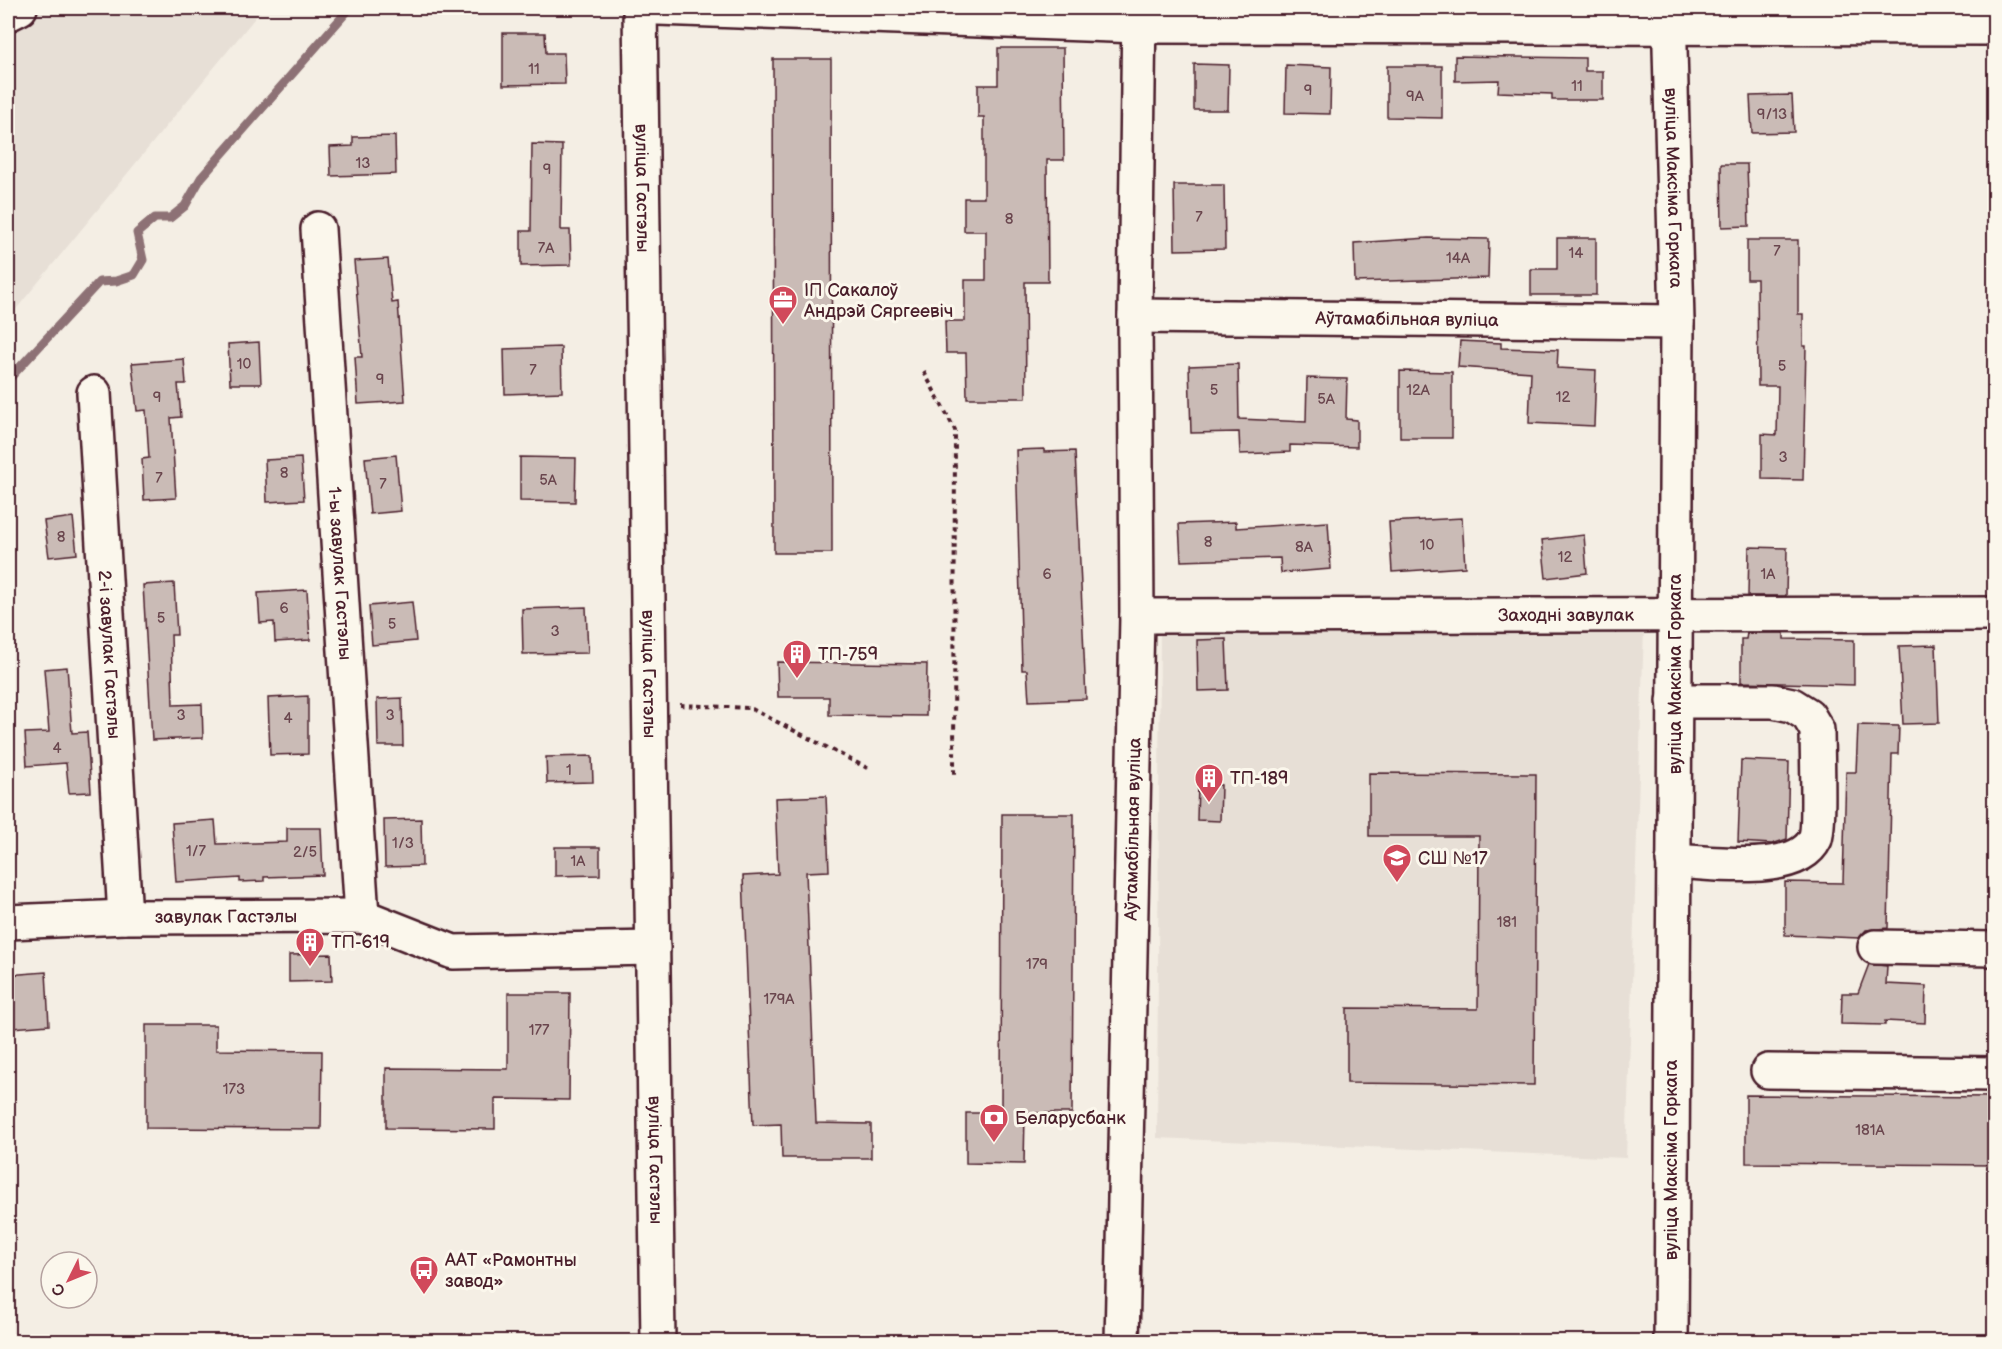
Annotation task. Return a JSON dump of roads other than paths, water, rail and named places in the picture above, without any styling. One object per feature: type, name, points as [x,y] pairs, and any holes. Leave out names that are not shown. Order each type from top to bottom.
[{"type":"street","points":[[8,14],[20,8]]},
{"type":"street","name":"вуліца Гастэлы","points":[[640,8],[658,1341]]},
{"type":"street","points":[[658,8],[1139,17],[1669,16],[1995,27]]},
{"type":"street","name":"вуліца Максіма Горкага","points":[[1669,16],[1677,322],[1671,1341]]},
{"type":"street","name":"Аўтамабільная вуліца","points":[[1122,1341],[1137,616],[1135,315],[1139,17]]},
{"type":"street","name":"1-ы завулак Гастэлы","points":[[318,229],[362,916]]},
{"type":"street","name":"Аўтамабільная вуліца","points":[[1135,315],[1677,322]]},
{"type":"street","name":"2-і завулак Гастэлы","points":[[94,393],[125,916]]},
{"type":"street","name":"Заходні завулак","points":[[1137,616],[1995,614]]},
{"type":"street","points":[[1673,861],[1786,862],[1805,854],[1816,838],[1817,730],[1808,715],[1792,705],[1773,701],[1674,701]]},
{"type":"street","name":"завулак Гастэлы","points":[[8,922],[125,916],[362,916],[453,952],[653,948]]},
{"type":"street","points":[[1875,947],[1995,949]]},
{"type":"street","points":[[1768,1071],[1995,1074]]},
{"type":"waterway","points":[[8,380],[99,282],[116,281],[134,275],[143,260],[137,233],[155,218],[170,218],[185,206],[201,178],[350,8]]},
{"type":"place","name":"ІП Сакалоў Андрэй Сяргеевіч","points":[[783,326]]},
{"type":"place","name":"ТП-759","points":[[797,680]]},
{"type":"place","name":"ТП-189","points":[[1209,804]]},
{"type":"place","name":"СШ №17","points":[[1397,884]]},
{"type":"place","name":"ТП-619","points":[[310,968]]},
{"type":"place","name":"Беларусбанк","points":[[994,1144]]},
{"type":"place","name":"ААТ «Рамонтны завод»","points":[[424,1296]]}]
